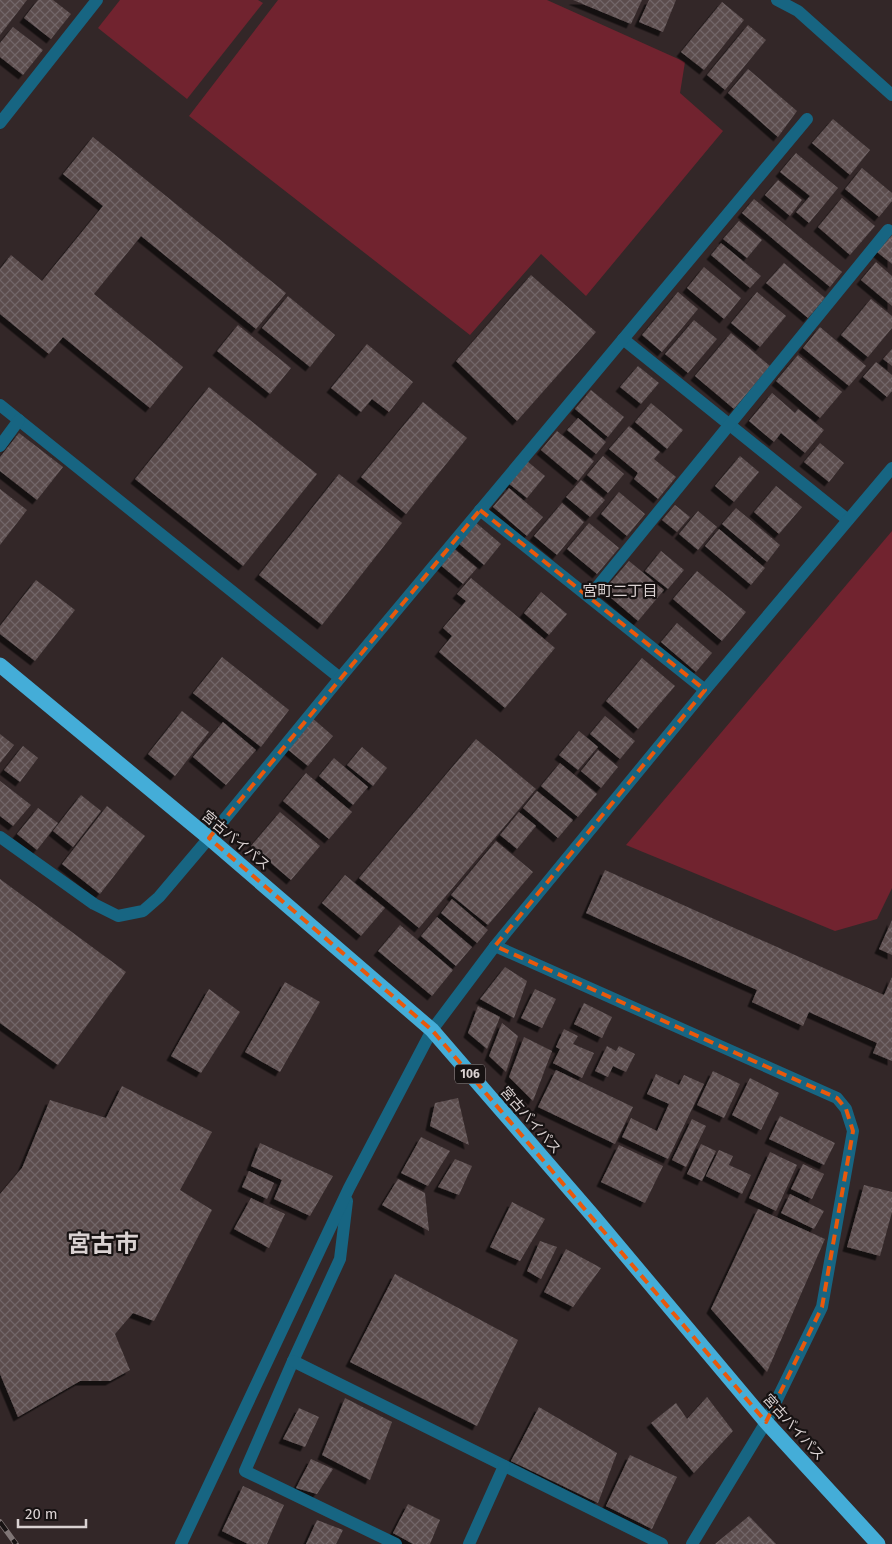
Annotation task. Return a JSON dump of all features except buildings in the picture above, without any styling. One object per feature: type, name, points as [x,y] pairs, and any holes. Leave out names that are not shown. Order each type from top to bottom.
[{"type":"highway","name":"宮古バイパス","points":[[0,665],[210,838],[432,1030],[593,1216],[766,1422],[878,1544]]},
{"type":"street","points":[[777,0],[798,11],[892,95]]},
{"type":"street","points":[[0,123],[91,2]]},
{"type":"street","points":[[0,837],[94,904],[118,916],[143,912],[159,897],[210,838],[340,678],[807,119]]},
{"type":"street","points":[[590,597],[888,230]]},
{"type":"street","points":[[623,339],[848,520]]},
{"type":"street","points":[[0,405],[340,678]]},
{"type":"street","points":[[0,446],[19,420]]},
{"type":"street","points":[[181,1544],[349,1188],[432,1030],[495,946],[705,690],[892,468]]},
{"type":"street","points":[[480,510],[705,690]]},
{"type":"street","points":[[495,946],[837,1098],[846,1109],[853,1131],[822,1307],[766,1422],[692,1544]]},
{"type":"street","points":[[349,1188],[340,1259],[292,1361],[245,1471],[396,1544]]},
{"type":"street","points":[[292,1361],[662,1544]]},
{"type":"street","points":[[468,1544],[504,1466]]},
{"type":"highlighted area","points":[[480,510],[705,690],[495,946],[837,1098],[846,1109],[853,1131],[822,1307],[766,1422],[432,1030],[209,838]]},
{"type":"shaded area","points":[[120,0],[258,0],[263,3],[187,99],[98,28]]},
{"type":"shaded area","points":[[278,0],[547,0],[685,62],[680,93],[723,131],[586,296],[541,254],[470,335],[189,116]]},
{"type":"shaded area","points":[[892,531],[892,888],[877,919],[835,931],[626,845]]},
{"type":"railway","points":[[0,1522],[16,1544]]},
{"type":"district","name":"宮町二丁目","points":[[620,591]]},
{"type":"district","name":"宮古市","points":[[103,1244]]}]
